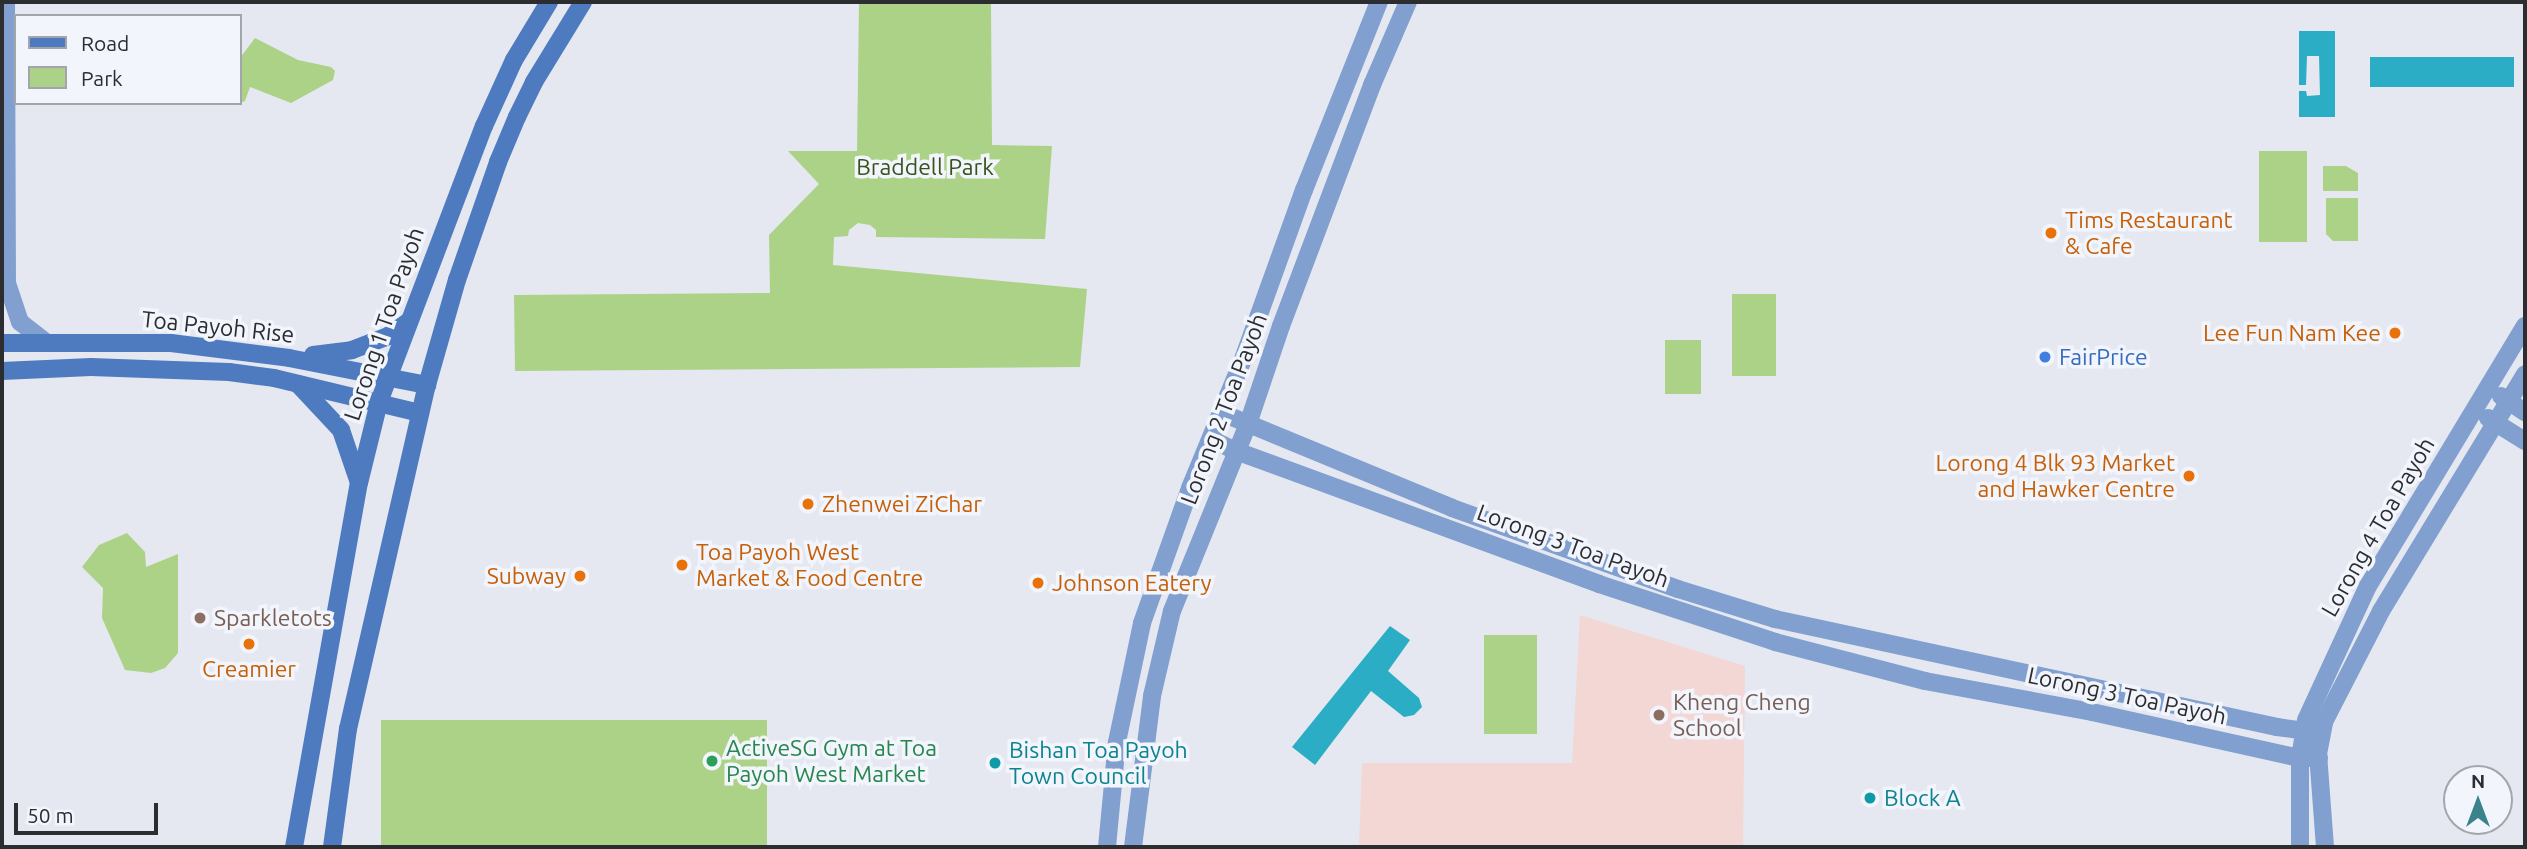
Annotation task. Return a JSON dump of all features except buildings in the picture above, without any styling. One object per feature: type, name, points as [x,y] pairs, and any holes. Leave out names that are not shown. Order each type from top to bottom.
[{"type":"main road","name":"Lorong 1 Toa Payoh","points":[[294,847],[359,483],[379,402],[484,126],[514,60],[549,2]]},
{"type":"main road","points":[[332,847],[348,729],[427,385],[457,280],[498,162],[534,82],[583,2]]},
{"type":"main road","points":[[289,358],[352,350],[388,336],[408,322]]},
{"type":"main road","name":"Toa Payoh Rise","points":[[2,343],[171,343],[289,358],[388,375],[427,385]]},
{"type":"main road","name":"Toa Payoh Rise","points":[[2,371],[168,368],[229,372],[298,383],[421,414]]},
{"type":"main road","points":[[298,383],[317,400],[341,430],[359,483]]},
{"type":"street","points":[[6,2],[7,283],[20,322],[47,343]]},
{"type":"street","name":"Lorong 2 Toa Payoh","points":[[1107,847],[1116,753],[1132,662],[1168,549],[1222,414],[1304,190],[1379,2]]},
{"type":"street","name":"Lorong 2 Toa Payoh","points":[[1133,847],[1152,696],[1172,611],[1248,424],[1281,326],[1372,85],[1408,2]]},
{"type":"street","name":"Lorong 4 Toa Payoh","points":[[2300,847],[2302,731],[2347,625],[2525,326]]},
{"type":"street","name":"Lorong 4 Toa Payoh","points":[[2325,847],[2320,733],[2381,611],[2525,374]]},
{"type":"street","points":[[2489,389],[2525,412]]},
{"type":"street","points":[[2476,410],[2525,441]]},
{"type":"street","name":"Lorong 3 Toa Payoh","points":[[1222,414],[1452,508],[1678,589],[1774,619],[2320,733]]},
{"type":"street","name":"Lorong 3 Toa Payoh","points":[[1211,439],[1236,451],[1632,594],[1776,642],[1925,681],[2092,712],[2300,758],[2319,758]]},
{"type":"street","points":[[1925,681],[1933,653]]},
{"type":"shaded area","name":"Kheng Cheng School","points":[[1580,615],[1745,666],[1743,847],[1359,847],[1362,763],[1572,763]]},
{"type":"green space","name":"Braddell Park","points":[[991,2],[992,145],[1052,146],[1045,239],[876,237],[876,230],[870,225],[858,223],[849,230],[848,236],[834,237],[833,265],[1087,289],[1080,367],[515,371],[514,295],[770,293],[769,235],[819,184],[788,151],[857,151],[859,3]]},
{"type":"green space","points":[[255,38],[298,60],[331,67],[335,71],[333,80],[291,103],[250,87],[242,102],[242,55]]},
{"type":"green space","points":[[2259,151],[2307,151],[2307,242],[2259,242]]},
{"type":"green space","points":[[2323,166],[2346,166],[2358,173],[2358,191],[2323,191]]},
{"type":"green space","points":[[2326,198],[2358,198],[2358,241],[2333,241],[2326,234]]},
{"type":"green space","points":[[1732,294],[1776,294],[1776,376],[1732,376]]},
{"type":"green space","points":[[1665,340],[1701,340],[1701,394],[1665,394]]},
{"type":"green space","points":[[127,533],[145,552],[146,567],[178,554],[178,653],[165,668],[151,673],[125,670],[102,618],[103,588],[82,567],[99,545]]},
{"type":"green space","points":[[1484,635],[1537,635],[1537,734],[1484,734]]},
{"type":"green space","points":[[381,720],[767,720],[767,847],[381,847]]},
{"type":"water","points":[[2299,31],[2335,31],[2335,117],[2299,117],[2299,91],[2306,91],[2307,96],[2320,95],[2319,56],[2307,56],[2306,85],[2299,85]]},
{"type":"water","points":[[2370,57],[2514,57],[2514,87],[2370,87]]},
{"type":"water","points":[[1390,626],[1410,640],[1388,671],[1419,698],[1422,707],[1414,715],[1404,717],[1371,691],[1315,765],[1292,747]]},
{"type":"place","name":"Tims Restaurant & Cafe","points":[[2051,233]]},
{"type":"place","name":"Lee Fun Nam Kee","points":[[2395,333]]},
{"type":"place","name":"FairPrice","points":[[2045,357]]},
{"type":"place","name":"Lorong 4 Blk 93 Market and Hawker Centre","points":[[2189,476]]},
{"type":"place","name":"Zhenwei ZiChar","points":[[808,504]]},
{"type":"place","name":"Toa Payoh West Market & Food Centre","points":[[682,565]]},
{"type":"place","name":"Subway","points":[[580,576]]},
{"type":"place","name":"Johnson Eatery","points":[[1038,583]]},
{"type":"place","name":"Sparkletots","points":[[200,618]]},
{"type":"place","name":"Creamier","points":[[249,644]]},
{"type":"place","name":"Kheng Cheng School","points":[[1659,715]]},
{"type":"place","name":"ActiveSG Gym at Toa Payoh West Market","points":[[712,761]]},
{"type":"place","name":"Bishan Toa Payoh Town Council","points":[[995,763]]},
{"type":"place","name":"Block A","points":[[1870,798]]}]
